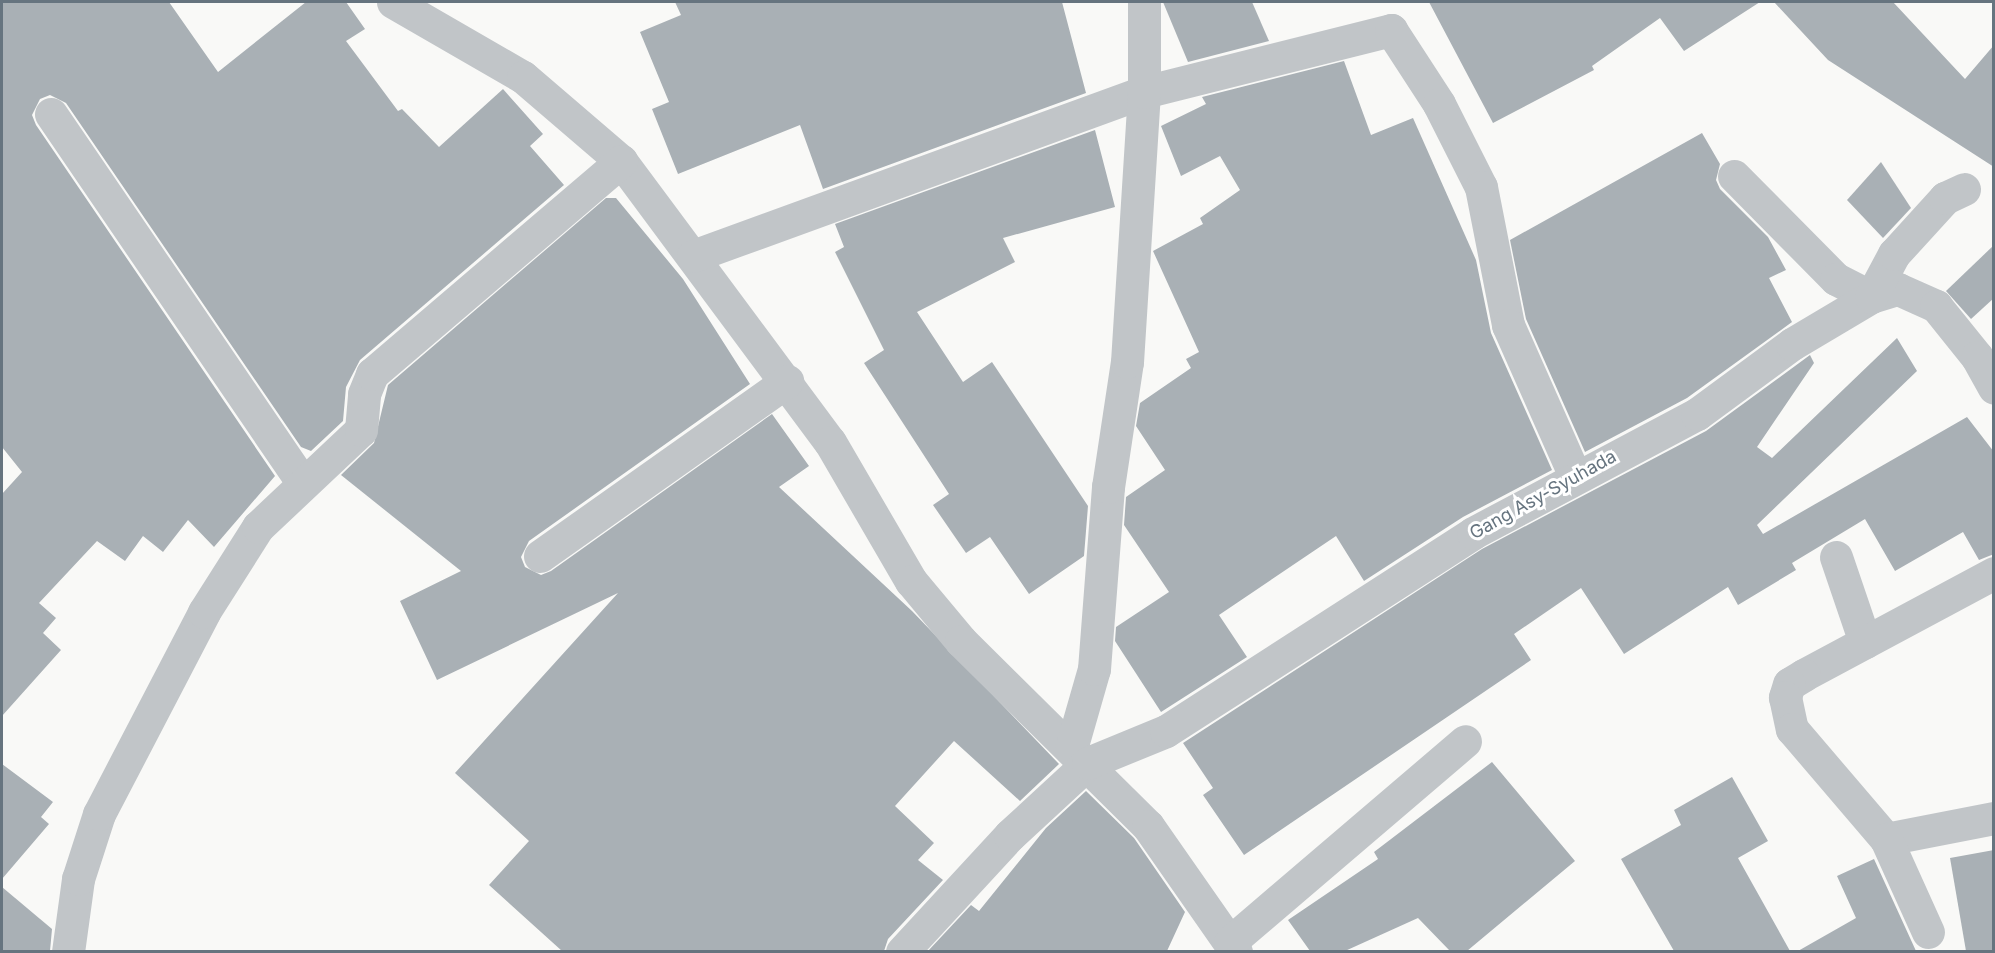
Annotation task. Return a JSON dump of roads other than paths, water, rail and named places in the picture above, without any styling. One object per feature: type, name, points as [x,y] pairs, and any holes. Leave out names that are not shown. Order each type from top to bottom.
[{"type":"street","points":[[393,2],[523,77],[621,161],[787,381],[830,442],[911,581],[961,641],[1148,826],[1233,947],[1465,741]]},
{"type":"street","points":[[902,951],[1010,835],[1079,756],[1103,598],[1108,487],[1127,362],[1144,92],[1144,2]]},
{"type":"street","points":[[693,256],[1144,92],[1381,30],[1395,33],[1480,187],[1508,325],[1575,476]]},
{"type":"street","points":[[51,114],[303,483]]},
{"type":"street","points":[[68,951],[78,879],[99,814],[204,612],[258,526],[361,430],[364,394],[372,374],[621,161]]},
{"type":"street","points":[[1734,176],[1824,270],[1871,297],[1898,289],[1936,306],[1977,357],[1994,388]]},
{"type":"street","points":[[1871,297],[1894,254],[1945,198],[1964,189]]},
{"type":"street","name":"Gang Asy-Syuhada","points":[[1079,756],[1166,731],[1281,652],[1575,476],[1697,414],[1792,344],[1871,297]]},
{"type":"street","points":[[540,556],[787,381]]},
{"type":"street","points":[[1836,557],[1865,642]]},
{"type":"street","points":[[1928,932],[1886,839],[1792,729],[1785,712],[1790,684],[1994,573]]},
{"type":"street","points":[[1886,839],[1994,818]]}]
